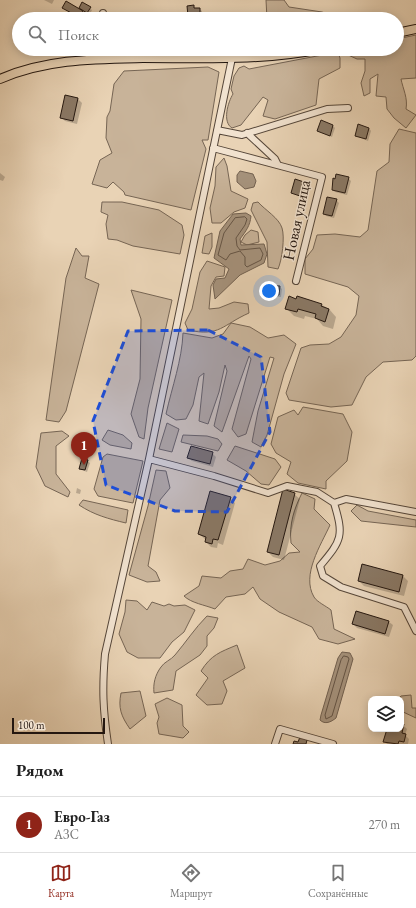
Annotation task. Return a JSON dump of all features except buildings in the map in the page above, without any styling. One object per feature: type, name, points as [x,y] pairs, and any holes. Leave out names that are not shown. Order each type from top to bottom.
[{"type":"main road","points":[[404,32],[416,29]]},
{"type":"main road","points":[[0,79],[21,70],[60,62],[104,58],[232,58],[270,56]]},
{"type":"street","points":[[108,744],[103,708],[102,685],[105,654],[149,458],[232,58]]},
{"type":"street","points":[[217,130],[242,135],[327,109],[348,108]]},
{"type":"street","points":[[247,133],[264,148],[278,165]]},
{"type":"street","name":"Новая улица","points":[[213,148],[322,177],[296,281]]},
{"type":"street","points":[[149,458],[268,493],[287,486],[317,492],[334,503],[341,526],[337,547],[320,566],[323,576],[341,587],[404,607],[416,631]]},
{"type":"street","points":[[334,503],[346,499],[416,512]]},
{"type":"street","points":[[276,744],[280,729],[333,744]]},
{"type":"highlighted area","points":[[208,330],[261,357],[270,432],[227,512],[175,511],[106,485],[93,421],[128,331]]},
{"type":"shaded area","points":[[266,0],[284,0],[289,7],[322,12],[267,12]]},
{"type":"shaded area","points":[[416,35],[416,78],[401,79],[406,97],[406,109],[416,115],[406,128],[394,118],[387,109],[386,97],[376,96],[378,74],[370,79],[370,93],[364,96],[361,83],[365,71],[365,59],[357,59],[350,56],[404,56],[404,38]]},
{"type":"shaded area","points":[[317,56],[339,56],[340,58],[340,68],[319,79],[316,105],[275,119],[263,116],[268,100],[263,97],[241,125],[232,128],[227,121],[227,112],[229,102],[233,94],[231,89],[234,76],[239,68],[244,66],[249,69]]},
{"type":"shaded area","points":[[208,67],[219,72],[208,140],[202,140],[206,149],[191,210],[125,195],[124,192],[113,182],[107,188],[92,184],[100,160],[112,153],[106,138],[107,117],[110,111],[114,84],[124,71]]},
{"type":"shaded area","points":[[399,129],[416,133],[416,356],[412,360],[383,362],[366,377],[352,405],[331,407],[289,400],[286,393],[301,348],[310,345],[329,344],[341,337],[356,315],[359,296],[348,287],[305,274],[305,259],[313,249],[317,235],[335,234],[360,237],[368,230],[377,171],[389,162],[390,144]]},
{"type":"shaded area","points":[[224,158],[227,166],[231,191],[248,199],[245,208],[234,212],[221,223],[212,223],[210,208],[215,186],[216,167]]},
{"type":"shaded area","points":[[102,202],[122,202],[159,210],[182,225],[184,235],[180,254],[133,246],[117,240],[108,239],[106,224],[108,215],[101,212]]},
{"type":"shaded area","points":[[258,202],[275,217],[282,228],[283,248],[278,269],[268,267],[267,242],[251,210],[253,203]]},
{"type":"shaded area","points":[[251,230],[258,232],[259,242],[247,245],[241,242],[245,235]]},
{"type":"shaded area","points":[[212,233],[212,247],[209,254],[202,253],[205,236]]},
{"type":"shaded area","points":[[76,248],[82,256],[89,256],[85,278],[99,284],[66,411],[59,422],[46,420],[66,278]]},
{"type":"shaded area","points":[[207,261],[225,267],[224,276],[216,277],[211,286],[209,309],[219,308],[234,302],[248,304],[249,313],[214,331],[199,332],[188,330],[185,323],[192,309],[200,272]]},
{"type":"shaded area","points":[[131,290],[172,300],[148,408],[144,439],[139,437],[131,414],[140,379],[141,319]]},
{"type":"shaded area","points":[[231,323],[250,327],[268,338],[284,335],[296,344],[284,374],[267,435],[261,447],[252,442],[258,411],[274,358],[270,357],[246,434],[238,437],[232,429],[251,359],[249,356],[222,432],[214,426],[227,371],[225,365],[219,392],[208,424],[199,421],[204,373],[199,377],[193,405],[186,419],[176,420],[166,414],[179,363],[183,333],[212,338],[223,334]]},
{"type":"shaded area","points":[[303,407],[343,414],[352,432],[347,461],[326,481],[326,489],[298,483],[287,474],[291,462],[276,453],[271,444],[278,417],[294,410],[298,415]]},
{"type":"shaded area","points":[[167,423],[179,429],[172,452],[159,449]]},
{"type":"shaded area","points":[[108,430],[123,435],[132,443],[131,449],[110,445],[102,440]]},
{"type":"shaded area","points":[[62,431],[69,436],[56,446],[56,474],[70,492],[68,497],[45,486],[36,467],[41,433]]},
{"type":"shaded area","points":[[183,435],[207,436],[218,439],[222,444],[218,451],[181,442]]},
{"type":"shaded area","points":[[235,446],[275,459],[281,467],[269,485],[261,484],[246,471],[227,460]]},
{"type":"shaded area","points":[[107,454],[143,461],[133,503],[98,496],[94,489],[103,457]]},
{"type":"shaded area","points":[[156,470],[166,471],[170,488],[160,500],[148,566],[156,572],[160,581],[147,582],[129,575],[148,506]]},
{"type":"shaded area","points":[[302,493],[315,499],[314,509],[330,525],[311,570],[311,588],[314,597],[331,610],[334,629],[355,639],[338,644],[319,639],[312,627],[279,612],[260,599],[253,587],[245,594],[226,597],[215,609],[194,602],[184,596],[199,586],[202,576],[221,578],[230,571],[243,569],[248,559],[265,565],[280,561],[289,553],[300,552],[291,543],[291,523],[294,511]]},
{"type":"shaded area","points":[[83,500],[128,510],[126,523],[102,516],[79,505]]},
{"type":"shaded area","points":[[357,505],[368,511],[416,520],[416,527],[361,521],[351,511]]},
{"type":"shaded area","points":[[126,600],[137,601],[147,610],[152,602],[164,606],[169,604],[174,606],[185,605],[195,610],[184,632],[172,642],[160,658],[138,658],[127,652],[119,634],[125,612]]},
{"type":"shaded area","points":[[207,616],[218,618],[214,628],[207,636],[207,646],[200,655],[176,671],[173,690],[154,693],[155,680],[161,667],[175,655],[198,625]]},
{"type":"shaded area","points":[[237,645],[245,668],[223,681],[227,691],[222,704],[207,705],[196,695],[208,678],[201,671],[208,661],[216,655]]},
{"type":"shaded area","points":[[140,691],[146,716],[130,729],[121,712],[121,693]]},
{"type":"shaded area","points":[[411,695],[412,708],[416,708],[416,718],[404,712],[404,696],[401,696]]},
{"type":"shaded area","points":[[167,698],[182,705],[183,726],[189,732],[183,738],[159,734],[157,723],[159,717],[155,704]]},
{"type":"water","points":[[240,171],[253,174],[256,181],[254,187],[245,189],[237,182],[237,175]]},
{"type":"water","points":[[246,213],[251,216],[250,223],[240,239],[241,245],[264,244],[267,254],[264,263],[240,275],[215,299],[213,285],[216,279],[225,278],[229,269],[214,258],[220,231],[233,214]]},
{"type":"water","points":[[342,652],[350,653],[353,659],[336,718],[330,722],[322,722],[320,720],[321,715],[338,658]]},
{"type":"place","name":"Евро-Газ","points":[[84,465]]}]
